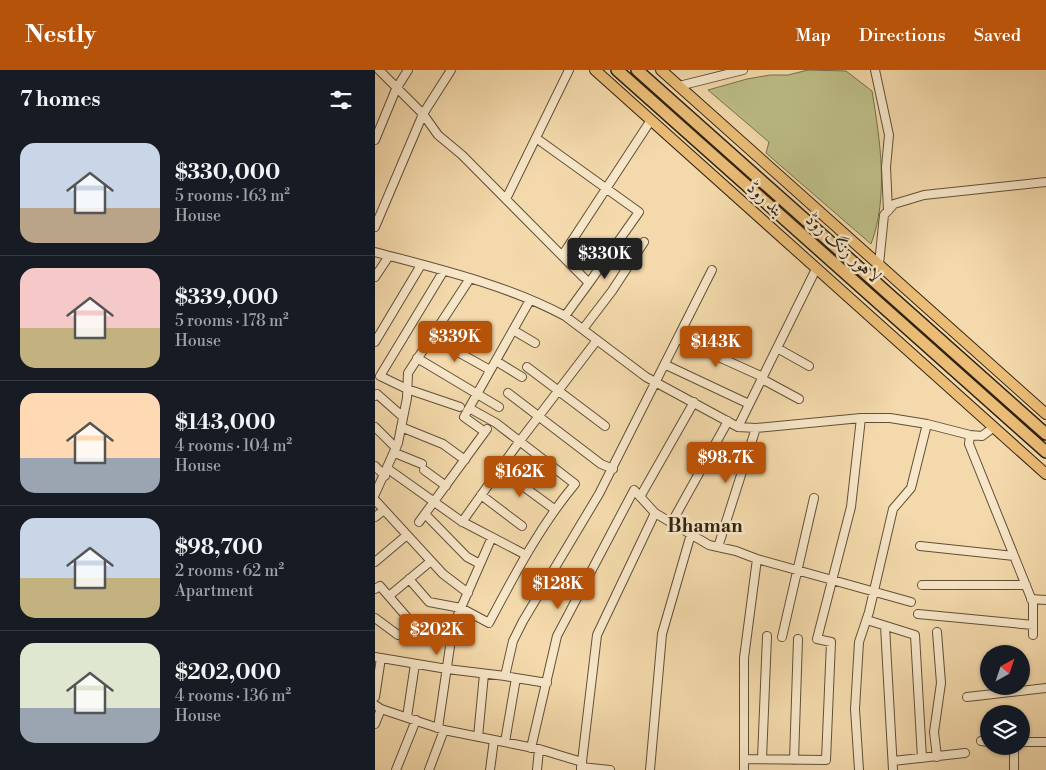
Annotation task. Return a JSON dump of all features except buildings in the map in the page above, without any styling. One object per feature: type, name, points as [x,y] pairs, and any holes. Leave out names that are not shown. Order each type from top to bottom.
[{"type":"highway","name":"لاہور رنگ روڈ","points":[[617,70],[1046,452]]},
{"type":"highway","name":"لاہور رنگ روڈ","points":[[637,70],[1046,434]]},
{"type":"main road","name":"بند روڈ","points":[[595,70],[1046,474]]},
{"type":"main road","name":"بند روڈ","points":[[661,70],[1046,414]]},
{"type":"street","points":[[379,70],[423,114],[438,135],[462,155],[589,283]]},
{"type":"street","points":[[375,140],[397,88],[408,70]]},
{"type":"street","points":[[375,227],[423,114],[451,70]]},
{"type":"street","points":[[506,199],[569,70]]},
{"type":"street","points":[[679,86],[743,70]]},
{"type":"street","points":[[875,70],[889,135],[885,167],[888,211]]},
{"type":"street","points":[[562,256],[651,120]]},
{"type":"street","points":[[536,138],[639,212],[565,316]]},
{"type":"street","points":[[879,264],[884,215],[894,204],[924,195],[1046,182]]},
{"type":"street","points":[[583,329],[612,291],[644,242]]},
{"type":"street","points":[[375,252],[530,300],[565,316],[610,352],[657,383],[738,427],[756,428],[861,418],[890,418],[982,436],[993,427]]},
{"type":"street","points":[[375,277],[389,256]]},
{"type":"street","points":[[375,342],[421,265]]},
{"type":"street","points":[[738,427],[817,269]]},
{"type":"street","points":[[505,676],[513,641],[523,621],[613,469],[713,270]]},
{"type":"street","points":[[443,272],[381,376],[407,389],[460,406]]},
{"type":"street","points":[[375,494],[395,450],[401,428],[408,373],[469,280]]},
{"type":"street","points":[[485,432],[464,416],[530,300]]},
{"type":"street","points":[[513,330],[535,343]]},
{"type":"street","points":[[431,337],[490,370]]},
{"type":"street","points":[[679,339],[762,378],[799,399]]},
{"type":"street","points":[[462,522],[519,442],[597,340]]},
{"type":"street","points":[[777,348],[809,366]]},
{"type":"street","points":[[417,358],[499,407]]},
{"type":"street","points":[[496,361],[522,377]]},
{"type":"street","points":[[666,365],[749,404]]},
{"type":"street","points":[[527,367],[605,426]]},
{"type":"street","points":[[508,393],[601,464],[613,469]]},
{"type":"street","points":[[375,396],[377,394],[403,417]]},
{"type":"street","points":[[641,497],[695,402]]},
{"type":"street","points":[[409,579],[429,602],[461,608],[489,623],[526,555],[554,509],[575,484],[493,422],[469,408]]},
{"type":"street","points":[[744,759],[826,760],[831,642],[817,639],[851,507],[861,418]]},
{"type":"street","points":[[672,522],[728,421]]},
{"type":"street","points":[[419,522],[493,422]]},
{"type":"street","points":[[859,770],[855,709],[859,642],[867,620],[893,509],[911,488],[927,424]]},
{"type":"street","points":[[375,427],[395,450],[423,467],[446,486]]},
{"type":"street","points":[[401,428],[443,444],[465,460]]},
{"type":"street","points":[[718,547],[756,428]]},
{"type":"street","points":[[970,435],[969,444],[1031,599],[1033,634]]},
{"type":"street","points":[[375,466],[434,501],[462,522],[526,555]]},
{"type":"street","points":[[500,469],[554,509]]},
{"type":"street","points":[[537,770],[535,749],[557,636],[634,490],[655,513],[709,545],[911,602]]},
{"type":"street","points":[[481,495],[522,526]]},
{"type":"street","points":[[782,637],[814,498]]},
{"type":"street","points":[[375,500],[443,574],[468,593]]},
{"type":"street","points":[[375,517],[383,510]]},
{"type":"street","points":[[581,766],[597,635],[655,513]]},
{"type":"street","points":[[425,514],[467,557],[480,564]]},
{"type":"street","points":[[650,770],[662,634],[691,534]]},
{"type":"street","points":[[375,562],[407,535]]},
{"type":"street","points":[[429,770],[441,729],[453,626],[492,537]]},
{"type":"street","points":[[920,546],[1014,556]]},
{"type":"street","points":[[744,770],[744,658],[757,560]]},
{"type":"street","points":[[389,596],[431,561]]},
{"type":"street","points":[[922,585],[1026,585]]},
{"type":"street","points":[[375,589],[380,586],[412,623]]},
{"type":"street","points":[[1031,599],[1046,600]]},
{"type":"street","points":[[918,614],[1033,625]]},
{"type":"street","points":[[375,618],[398,635],[451,642]]},
{"type":"street","points":[[867,620],[915,635],[922,758]]},
{"type":"street","points":[[885,626],[893,770]]},
{"type":"street","points":[[937,632],[941,683],[934,732],[937,757]]},
{"type":"street","points":[[762,759],[767,636]]},
{"type":"street","points":[[794,760],[798,639]]},
{"type":"street","points":[[375,696],[378,658],[547,683]]},
{"type":"street","points":[[407,717],[415,664]]},
{"type":"street","points":[[478,737],[484,674]]},
{"type":"street","points":[[505,742],[516,678]]},
{"type":"street","points":[[967,697],[1046,688]]},
{"type":"street","points":[[375,724],[378,707],[441,729],[535,749],[581,766],[610,770]]},
{"type":"street","points":[[396,770],[416,720]]},
{"type":"street","points":[[490,770],[494,740]]},
{"type":"street","points":[[1030,742],[1046,742]]},
{"type":"street","points":[[893,761],[965,754]]},
{"type":"street","points":[[1014,755],[1014,770]]},
{"type":"green space","points":[[808,70],[846,71],[872,91],[880,148],[881,187],[877,226],[871,244],[766,153],[769,142],[708,90],[747,79],[770,75],[788,75]]},
{"type":"district","name":"Bhaman","points":[[705,526]]}]
